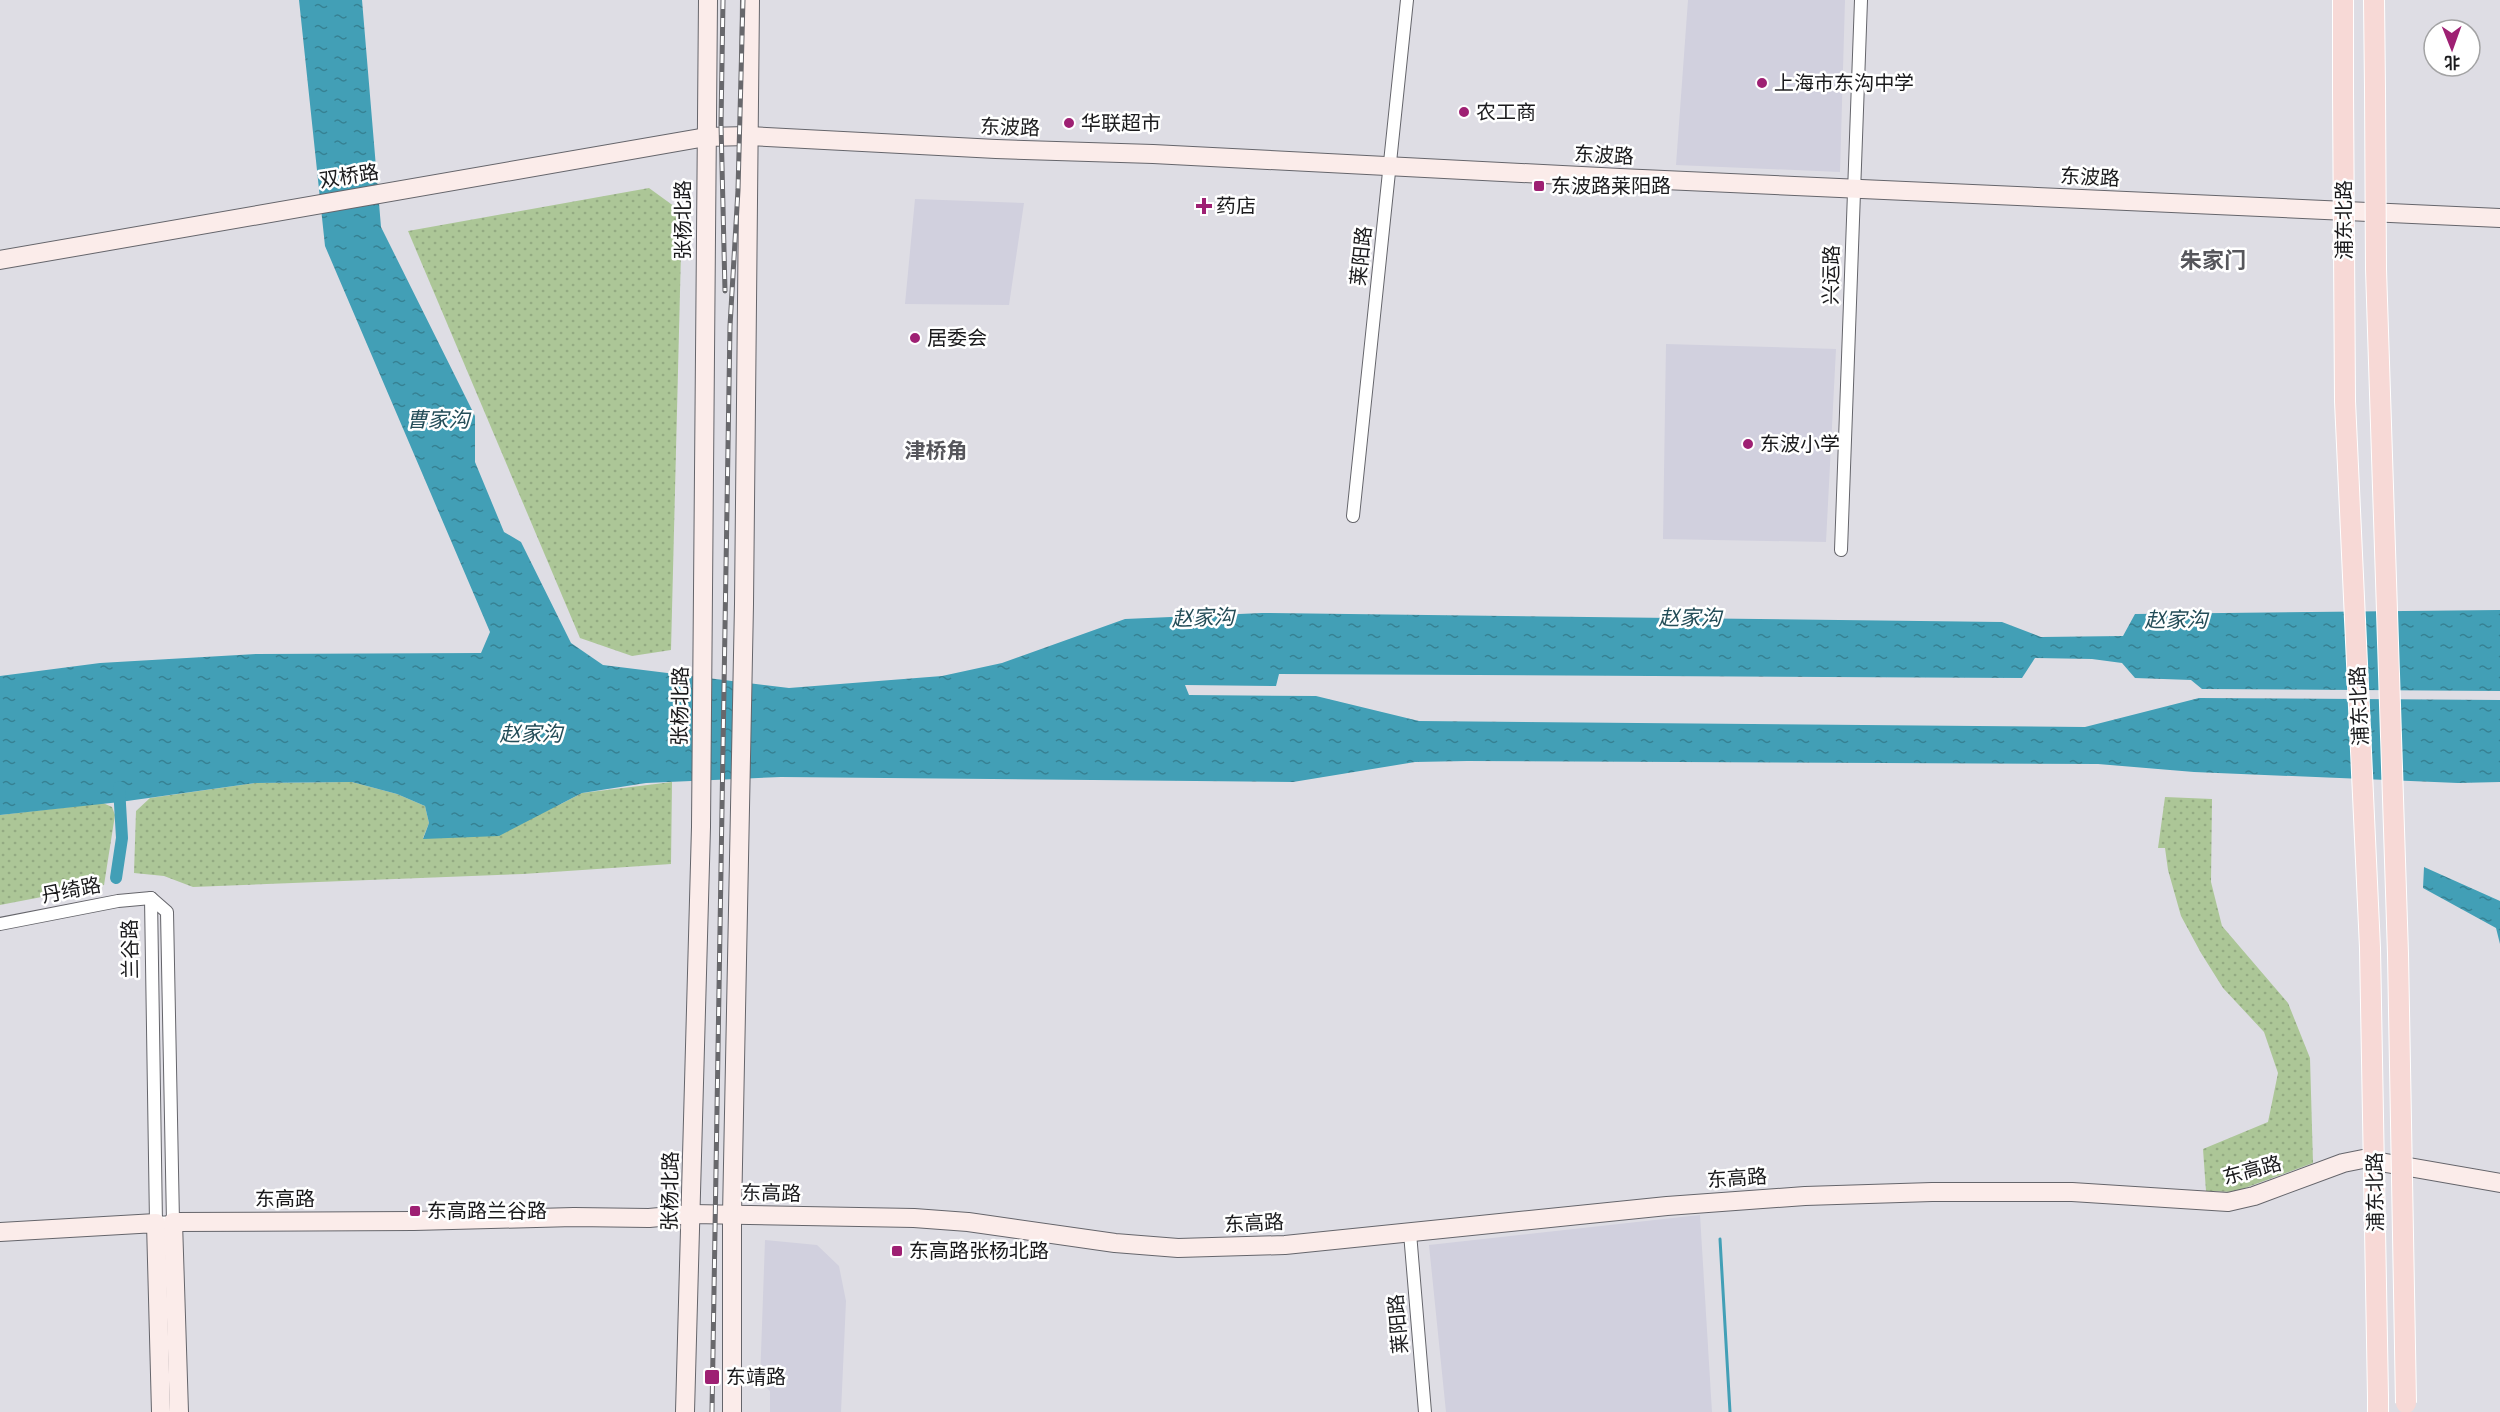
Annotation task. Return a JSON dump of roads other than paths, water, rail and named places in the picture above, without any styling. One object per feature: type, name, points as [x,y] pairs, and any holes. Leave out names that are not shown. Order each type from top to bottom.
[{"type":"main road","name":"浦东北路","points":[[2343,0],[2345,401],[2370,948],[2378,1404]]},
{"type":"main road","name":"浦东北路","points":[[2374,0],[2376,269],[2398,954],[2406,1407]]},
{"type":"street","name":"张杨北路","points":[[685,1412],[701,827],[708,0]]},
{"type":"street","points":[[732,1412],[732,1215],[744,604],[750,0]]},
{"type":"street","name":"莱阳路","points":[[1353,516],[1407,0]]},
{"type":"street","name":"兴运路","points":[[1841,550],[1861,0]]},
{"type":"street","name":"东波路","points":[[706,137],[748,136],[2500,218]]},
{"type":"street","name":"双桥路","points":[[0,260],[706,137]]},
{"type":"street","name":"丹绮路","points":[[0,924],[118,901],[151,898]]},
{"type":"street","name":"兰谷路","points":[[151,898],[165,1223],[178,1412]]},
{"type":"street","name":"东高路","points":[[0,1232],[165,1223],[649,1218],[692,1214],[914,1218],[968,1222],[1115,1243],[1178,1248],[1285,1245],[1667,1206],[1805,1196],[1932,1192],[2073,1192],[2228,1202],[2254,1196],[2343,1163],[2363,1159],[2500,1183]]},
{"type":"street","name":"兰谷路","points":[[161,1412],[165,1223]]},
{"type":"street","name":"莱阳路","points":[[1410,1233],[1425,1412]]},
{"type":"water","name":"赵家沟","points":[[299,0],[362,0],[381,227],[475,416],[475,462],[504,532],[521,542],[571,643],[603,665],[789,688],[942,676],[1002,663],[1125,619],[1262,613],[2002,622],[2041,637],[2123,636],[2135,614],[2500,610],[2500,691],[2202,689],[2191,680],[2135,678],[2122,663],[2092,659],[2035,658],[2022,678],[1279,674],[1276,686],[1185,685],[1189,695],[1316,696],[1419,721],[2085,727],[2199,698],[2500,700],[2500,782],[2458,783],[2194,772],[2098,764],[1467,761],[1415,762],[1293,782],[781,777],[646,783],[582,793],[499,836],[423,839],[429,823],[425,806],[397,794],[352,782],[255,783],[120,802],[0,815],[0,676],[100,663],[256,654],[481,653],[490,632],[325,246]]},
{"type":"water","points":[[2424,867],[2500,901],[2500,944],[2496,928],[2423,888]]},
{"type":"waterway","points":[[116,878],[122,838],[119,787]]},
{"type":"waterway","points":[[1720,1239],[1730,1412]]},
{"type":"railway","points":[[723,0],[721,124],[725,291]]},
{"type":"railway","points":[[712,1412],[730,326],[738,190],[743,0]]},
{"type":"place","name":"上海市东沟中学","points":[[1762,83]]},
{"type":"place","name":"农工商","points":[[1464,112]]},
{"type":"place","name":"华联超市","points":[[1069,123]]},
{"type":"place","name":"东波路莱阳路","points":[[1539,186]]},
{"type":"place","name":"药店","points":[[1204,206]]},
{"type":"place","name":"居委会","points":[[915,338]]},
{"type":"place","name":"东波小学","points":[[1748,444]]},
{"type":"place","name":"东高路兰谷路","points":[[415,1211]]},
{"type":"place","name":"东高路张杨北路","points":[[897,1251]]},
{"type":"place","name":"东靖路","points":[[712,1377]]},
{"type":"district","name":"朱家门","points":[[2213,260]]},
{"type":"district","name":"津桥角","points":[[936,451]]},
{"type":"water label","name":"曹家沟","points":[[438,420]]}]
